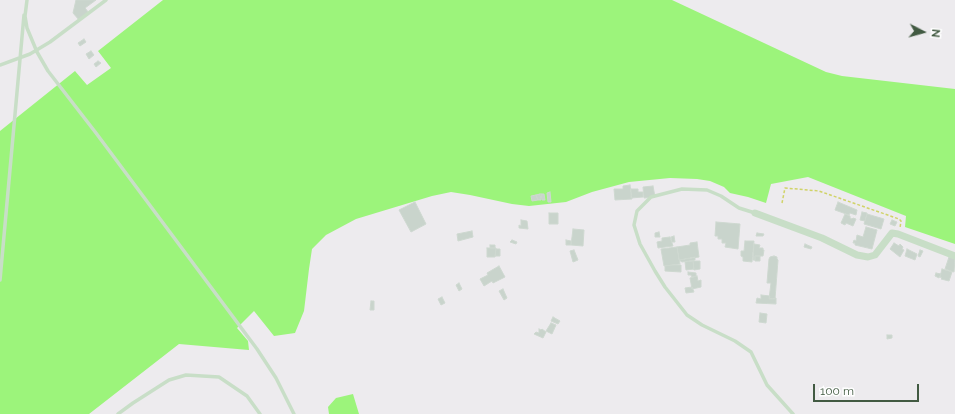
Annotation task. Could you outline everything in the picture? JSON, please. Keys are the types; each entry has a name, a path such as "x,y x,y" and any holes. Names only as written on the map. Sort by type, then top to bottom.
{"street":[{"path":"755,213 822,238 857,255 875,255 892,233 955,256"}],"lane":[{"path":"0,280 26,0"},
{"path":"26,0 27,28 37,52 48,71 96,132 257,350 276,378 294,414"},
{"path":"0,65 20,56 30,54 50,42 106,0"},
{"path":"755,213 739,208 721,196 707,190 682,189 651,197 637,212 634,225 640,244 655,271 665,287 687,315 751,352 767,385 793,414"},
{"path":"118,414 133,402 169,380 186,375 219,376 247,396 260,414"}],"path":[{"path":"782,203 785,188 819,191 899,219 901,221 898,234"}],"shaded area":[{"path":"163,0 672,0 826,72 842,76 955,89 955,244 905,227 906,216 808,177 771,184 766,203 730,193 724,187 710,181 670,178 629,182 592,192 566,202 529,206 451,192 432,196 356,219 326,235 312,249 304,311 295,333 274,336 254,311 237,328 248,341 249,350 179,344 89,414 0,414 0,131 75,71 87,85 111,68 98,51"},
{"path":"353,394 359,414 329,414 328,407 336,398"}],"building":[{"path":"76,0 96,0 85,8 89,13 79,20 73,13"},
{"path":"84,39 86,42 80,46 78,43"},
{"path":"91,51 94,55 89,59 86,54"},
{"path":"98,61 101,63 96,67 94,64"},
{"path":"630,185 632,199 615,200 614,189 623,189 623,186"},
{"path":"653,186 655,197 644,198 643,187"},
{"path":"631,189 638,189 638,192 643,192 643,197 631,198"},
{"path":"550,192 551,202 548,202 547,193"},
{"path":"540,194 541,200 538,200 536,195"},
{"path":"541,194 544,194 545,200 542,200"},
{"path":"536,195 538,200 532,201 531,196"},
{"path":"415,202 426,224 411,232 399,210"},
{"path":"838,202 857,210 856,215 850,213 849,215 835,210"},
{"path":"862,212 867,213 865,221 860,220"},
{"path":"549,213 558,213 558,224 549,224"},
{"path":"845,214 850,216 852,219 856,219 853,226 846,223 845,225 841,223"},
{"path":"867,214 884,219 881,229 864,224"},
{"path":"521,220 527,221 528,229 519,228 519,225 521,226"},
{"path":"892,220 897,222 895,226 890,224"},
{"path":"716,222 740,224 738,249 725,247 726,243 722,243 722,239 718,239 718,236 715,236"},
{"path":"866,227 877,230 872,249 855,245 855,243 853,243 854,240 856,241 857,235 863,237"},
{"path":"573,229 584,230 583,246 571,245"},
{"path":"472,231 473,237 458,241 457,234"},
{"path":"659,232 660,237 655,237 655,233"},
{"path":"757,233 764,234 763,236 756,236"},
{"path":"674,236 675,242 672,242 671,237"},
{"path":"670,237 673,246 658,248 657,242 662,241 662,238"},
{"path":"512,240 517,242 516,244 510,242"},
{"path":"566,240 571,241 571,245 566,245"},
{"path":"745,241 754,241 752,262 743,261 743,257 741,256 741,251 744,251"},
{"path":"697,242 699,257 679,260 677,247 690,245 690,243"},
{"path":"894,243 899,246 900,244 903,247 902,249 904,250 900,257 890,249"},
{"path":"754,244 760,245 759,248 763,248 764,250 763,256 755,256 755,260 753,260"},
{"path":"805,244 812,247 811,249 804,247"},
{"path":"490,245 495,245 495,248 490,248"},
{"path":"677,247 680,264 664,266 661,249"},
{"path":"487,248 496,248 495,257 487,257"},
{"path":"496,249 500,249 500,256 495,256"},
{"path":"907,249 917,254 915,260 905,256"},
{"path":"574,250 578,260 573,262 570,251"},
{"path":"920,250 923,251 920,257 918,256"},
{"path":"755,256 760,256 760,261 755,261"},
{"path":"695,257 695,260 682,262 679,260"},
{"path":"770,257 777,257 778,260 775,299 769,299 771,283 767,283 769,259"},
{"path":"949,257 955,259 954,272 945,269"},
{"path":"693,261 700,261 700,269 694,270"},
{"path":"693,261 694,269 686,270 685,262"},
{"path":"681,265 681,272 665,271 665,266"},
{"path":"499,266 505,277 493,283 492,281 484,286 480,279 488,275 487,273"},
{"path":"942,269 952,272 949,281 941,279"},
{"path":"688,272 696,273 696,276 692,277 691,275 688,275"},
{"path":"936,273 941,274 939,278 935,276"},
{"path":"697,276 698,281 701,280 701,287 692,289 690,278"},
{"path":"459,283 462,289 459,291 456,285"},
{"path":"692,287 694,292 686,293 685,288"},
{"path":"503,289 507,298 504,300 499,291"},
{"path":"761,295 770,296 769,299 776,298 776,304 756,303 757,298 761,299"},
{"path":"442,297 445,303 441,305 438,299"},
{"path":"371,301 374,301 374,310 370,310"},
{"path":"760,313 767,314 766,323 759,322"},
{"path":"553,317 560,321 558,324 551,321"},
{"path":"551,323 556,325 552,334 546,331"},
{"path":"539,329 546,332 543,338 534,334 536,332 539,333"},
{"path":"887,335 892,335 892,338 887,339"}]}
